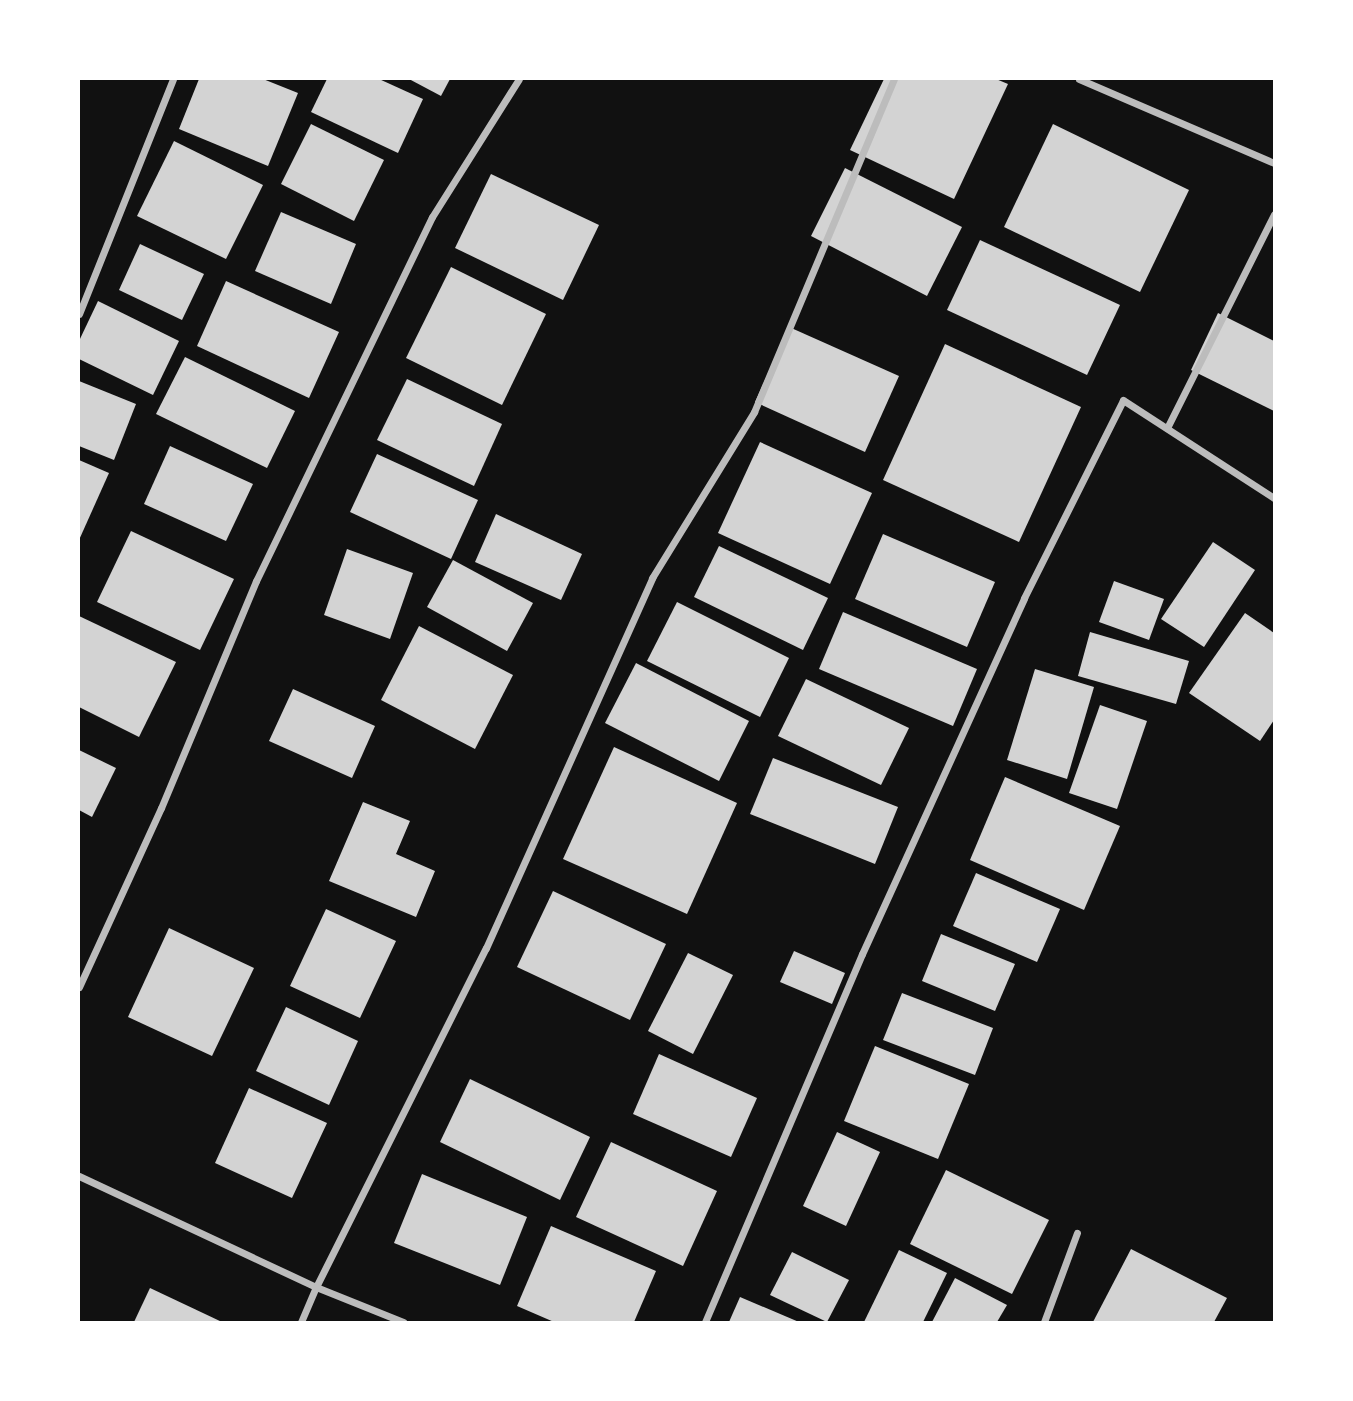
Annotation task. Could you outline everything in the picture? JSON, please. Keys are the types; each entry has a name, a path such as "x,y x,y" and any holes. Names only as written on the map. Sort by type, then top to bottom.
{"street":[{"path":"79,314 173,79"},
{"path":"79,987 161,808 256,581 432,217 519,79"},
{"path":"301,1322 486,948 652,578 754,412 894,79"},
{"path":"1079,79 1274,163"},
{"path":"1167,428 1274,214"},
{"path":"705,1322 862,954 1024,598 1123,400 1274,498"},
{"path":"79,1177 316,1287 403,1322"},
{"path":"1044,1322 1077,1234"}],"building":[{"path":"199,79 263,79 298,93 268,166 179,129"},
{"path":"327,79 379,79 423,99 398,153 311,112"},
{"path":"409,79 450,79 441,96"},
{"path":"884,79 996,79 1008,84 954,199 850,150"},
{"path":"311,124 384,160 354,221 281,184"},
{"path":"1053,124 1189,190 1140,292 1004,227"},
{"path":"174,141 263,185 226,259 137,216"},
{"path":"845,168 962,227 927,296 811,236"},
{"path":"491,174 599,225 563,300 455,248"},
{"path":"281,212 356,244 331,304 255,271"},
{"path":"980,240 1120,305 1087,375 947,310"},
{"path":"140,244 204,274 182,320 119,290"},
{"path":"451,267 546,314 502,405 406,358"},
{"path":"226,281 339,332 309,398 197,346"},
{"path":"98,301 179,341 153,395 79,359 79,341"},
{"path":"1218,313 1274,341 1274,411 1191,370"},
{"path":"789,327 899,376 865,452 755,402"},
{"path":"945,344 1081,407 1019,542 883,480"},
{"path":"185,357 295,411 267,468 156,414"},
{"path":"407,379 502,424 474,486 377,440"},
{"path":"79,381 136,404 114,460 79,446"},
{"path":"760,442 872,493 830,584 718,533"},
{"path":"170,446 253,484 226,541 144,504"},
{"path":"377,454 478,500 451,559 350,512"},
{"path":"79,460 109,473 79,540"},
{"path":"496,514 582,554 561,600 475,562"},
{"path":"131,531 234,579 200,650 97,602"},
{"path":"883,534 995,582 967,647 855,599"},
{"path":"1213,542 1255,570 1204,647 1161,619"},
{"path":"719,546 828,598 803,650 694,597"},
{"path":"347,549 413,573 390,639 324,615"},
{"path":"453,560 533,603 507,651 427,607"},
{"path":"1114,581 1164,599 1149,640 1099,622"},
{"path":"677,602 789,658 760,717 647,661"},
{"path":"843,612 977,669 953,726 819,669"},
{"path":"1245,613 1274,633 1274,720 1260,741 1189,693"},
{"path":"79,616 176,662 139,737 79,707"},
{"path":"419,626 513,675 475,749 381,700"},
{"path":"1090,632 1189,661 1176,704 1078,676"},
{"path":"636,663 749,721 719,781 605,723"},
{"path":"1035,669 1094,687 1067,779 1007,760"},
{"path":"806,679 909,728 881,785 778,736"},
{"path":"293,689 375,726 352,778 269,741"},
{"path":"1100,705 1147,721 1117,809 1069,793"},
{"path":"614,747 737,803 687,914 563,859"},
{"path":"79,750 116,768 92,817 79,810"},
{"path":"773,758 898,807 875,864 750,814"},
{"path":"1005,777 1120,826 1084,910 970,860"},
{"path":"363,802 410,821 396,854 435,871 416,917 329,881"},
{"path":"976,873 1060,909 1037,962 953,926"},
{"path":"553,891 666,944 630,1020 517,967"},
{"path":"326,909 396,941 360,1018 290,986"},
{"path":"169,928 254,968 212,1056 128,1017"},
{"path":"941,934 1015,964 995,1011 922,981"},
{"path":"794,951 845,973 832,1004 780,982"},
{"path":"688,953 733,975 693,1054 648,1031"},
{"path":"902,993 993,1028 975,1075 883,1040"},
{"path":"286,1007 358,1041 329,1105 256,1071"},
{"path":"875,1046 969,1084 938,1159 844,1121"},
{"path":"659,1054 757,1098 731,1157 633,1114"},
{"path":"470,1079 590,1137 560,1200 440,1142"},
{"path":"249,1088 327,1123 292,1198 215,1163"},
{"path":"837,1132 880,1152 846,1226 803,1206"},
{"path":"611,1142 717,1191 683,1266 576,1217"},
{"path":"946,1170 1049,1220 1012,1294 910,1244"},
{"path":"422,1174 527,1217 500,1285 394,1243"},
{"path":"551,1226 656,1271 634,1322 554,1322 517,1306"},
{"path":"1131,1249 1227,1298 1214,1322 1093,1322"},
{"path":"899,1250 947,1273 923,1322 864,1322"},
{"path":"792,1252 849,1280 827,1322 770,1295"},
{"path":"955,1278 1007,1305 997,1322 932,1322"},
{"path":"150,1288 222,1322 134,1322"},
{"path":"740,1297 799,1322 729,1322"}]}
